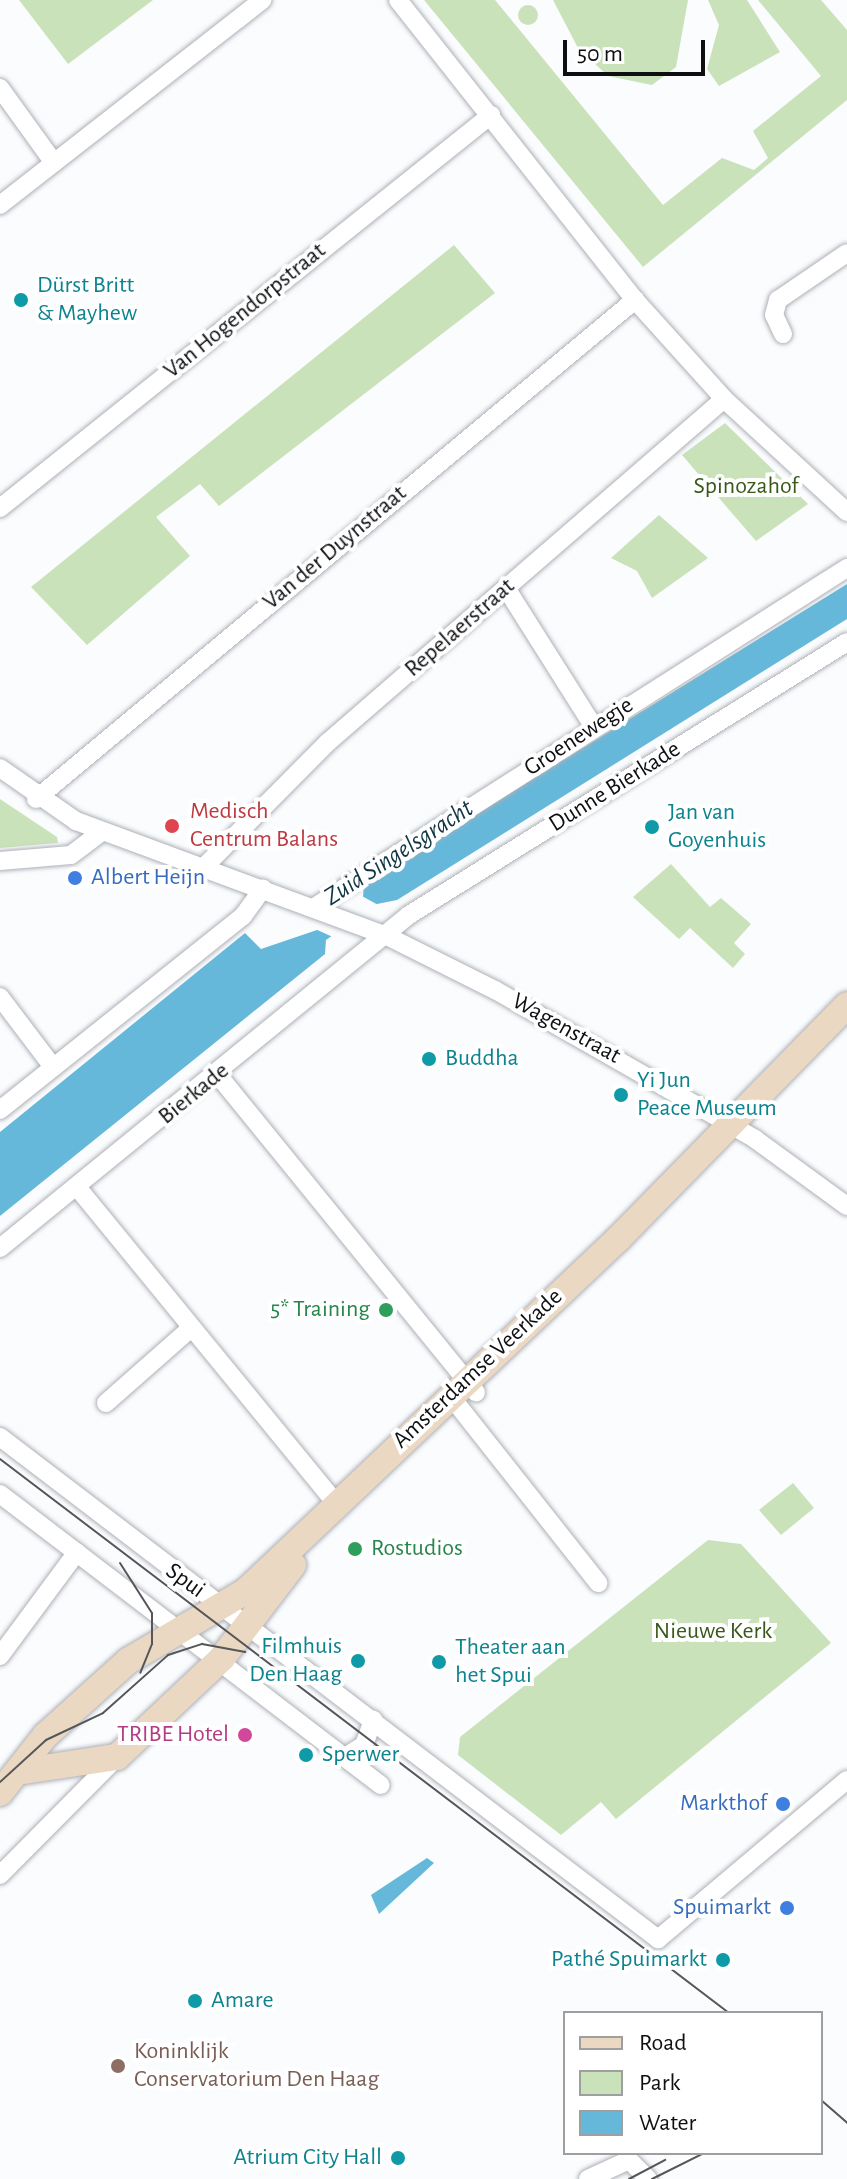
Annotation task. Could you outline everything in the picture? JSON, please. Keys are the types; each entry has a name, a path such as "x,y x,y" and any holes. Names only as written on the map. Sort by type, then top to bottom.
{"street":[{"path":"0,205 262,0"},
{"path":"398,0 635,300 724,399 847,512"},
{"path":"0,88 54,163"},
{"name":"Van Hogendorpstraat","path":"0,508 491,115"},
{"path":"783,334 774,315 778,300 847,253"},
{"name":"Van der Duynstraat","path":"36,799 635,300"},
{"name":"Repelaerstraat","path":"204,867 327,743 724,399"},
{"name":"Groenewegje","path":"313,908 847,568"},
{"path":"506,588 594,727"},
{"name":"Dunne Bierkade","path":"385,935 847,642"},
{"name":"Wagenstraat","path":"0,768 36,799 102,832 263,888 385,935 737,1129 847,1206"},
{"path":"0,861 71,855 102,832"},
{"path":"0,1110 243,916 263,888"},
{"name":"Bierkade","path":"0,1248 218,1075 385,935"},
{"path":"0,997 53,1067"},
{"name":"Amsterdamse Veerkade","path":"117,1757 216,1665 285,1573 462,1393 737,1129 785,1071 847,1005"},
{"path":"218,1075 462,1393 598,1583"},
{"path":"77,1187 336,1504"},
{"path":"106,1403 191,1328"},
{"name":"Amsterdamse Veerkade","path":"0,1793 24,1771 37,1746 75,1707 173,1631 246,1591 336,1504 462,1393"},
{"name":"Spui","path":"0,1437 658,1939 847,1780"},
{"name":"Spui","path":"0,1494 216,1665 380,1785"},
{"path":"0,1656 77,1552"},
{"path":"345,1757 364,1745 373,1720"},
{"path":"24,1771 117,1757"},
{"path":"0,1875 117,1757"},
{"path":"588,2179 616,2162 638,2164 648,2179"}],"green space":[{"path":"19,0 153,0 68,64"},
{"path":"424,0 495,0 663,205 722,158 754,170 768,158 753,131 821,76 758,0 821,0 847,30 847,100 643,267"},
{"path":"553,0 688,0 676,67 652,85 608,76 578,48"},
{"path":"708,0 747,0 780,52 719,86 707,69 719,25"},
{"path":"528,5 535,8 538,15 535,22 528,25 521,22 518,15 521,8"},
{"path":"454,245 495,293 219,506 200,484 156,517 190,556 87,645 31,587"},
{"name":"Spinozahof","path":"725,423 808,504 756,541 682,455"},
{"path":"659,515 708,558 652,598 637,571 611,558"},
{"path":"0,799 57,837 58,843 0,848"},
{"path":"671,864 710,907 721,898 751,924 734,943 745,954 733,968 690,928 679,939 633,897"},
{"path":"793,1483 814,1508 781,1535 759,1510"},
{"name":"Nieuwe Kerk","path":"708,1540 741,1544 831,1643 616,1819 601,1802 561,1835 458,1755 460,1737"}],"water":[{"path":"847,584 847,619 397,900 377,904 326,940 325,954 0,1216 0,1132 245,933 261,949 317,930 363,897 364,884"},
{"path":"427,1858 434,1863 379,1914 371,1895"}],"pier":[{"path":"360,895 380,906 335,938 313,928"}],"tram line":[{"path":"0,1459 726,2011"},
{"path":"120,1563 152,1613 152,1644 140,1673"},
{"path":"0,1782 46,1740 103,1713 168,1655 202,1644 245,1652"},
{"path":"823,2102 847,2123"},
{"path":"652,2179 700,2155"},
{"path":"629,2179 665,2160"}],"place":[{"name":"Dürst Britt & Mayhew","path":"21,300"},
{"name":"Medisch Centrum Balans","path":"172,826"},
{"name":"Jan van Goyenhuis","path":"652,827"},
{"name":"Albert Heijn","path":"75,878"},
{"name":"Buddha","path":"429,1059"},
{"name":"Yi Jun Peace Museum","path":"621,1095"},
{"name":"5* Training","path":"386,1310"},
{"name":"Rostudios","path":"355,1549"},
{"name":"Filmhuis Den Haag","path":"358,1661"},
{"name":"Theater aan het Spui","path":"439,1662"},
{"name":"TRIBE Hotel","path":"245,1735"},
{"name":"Sperwer","path":"306,1755"},
{"name":"Markthof","path":"783,1804"},
{"name":"Spuimarkt","path":"787,1908"},
{"name":"Pathé Spuimarkt","path":"723,1960"},
{"name":"Amare","path":"195,2001"},
{"name":"Koninklijk Conservatorium Den Haag","path":"118,2066"},
{"name":"Atrium City Hall","path":"398,2158"}],"water label":[{"name":"Zuid Singelsgracht","path":"399,853"}]}
